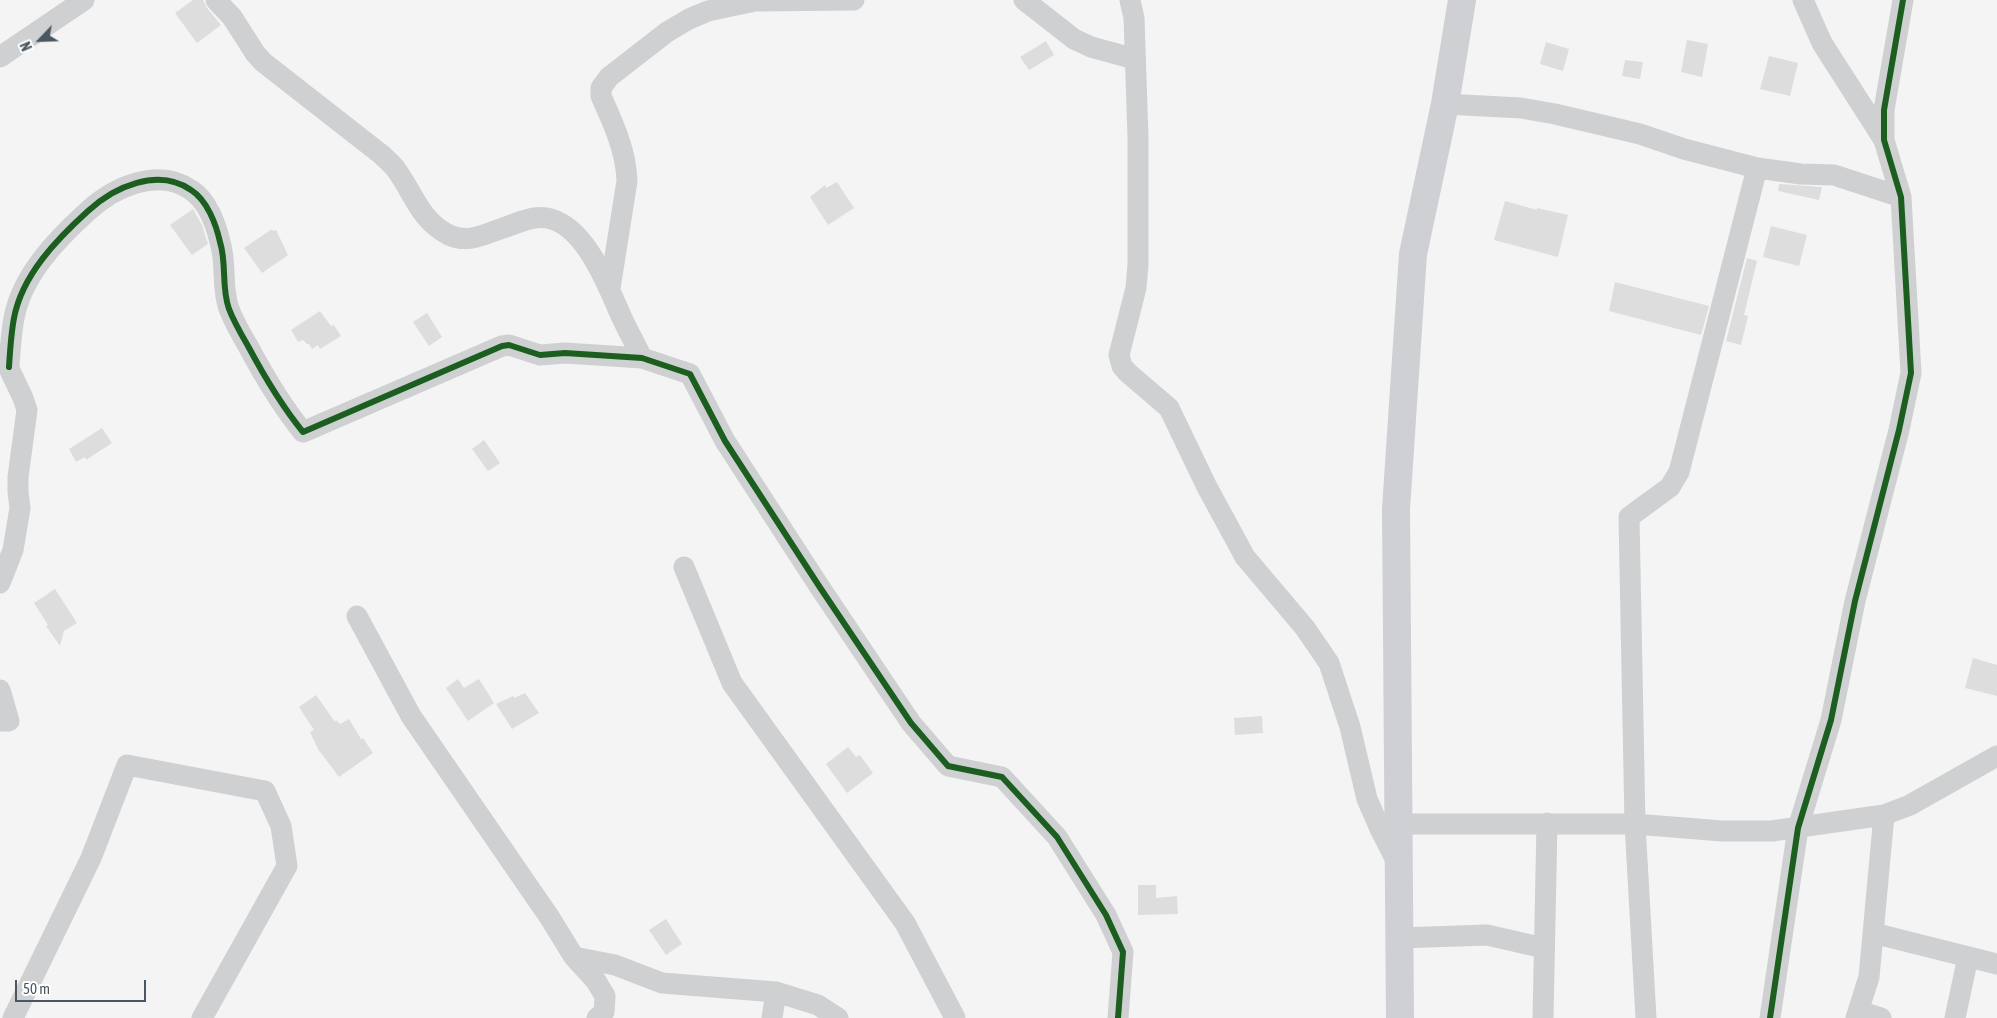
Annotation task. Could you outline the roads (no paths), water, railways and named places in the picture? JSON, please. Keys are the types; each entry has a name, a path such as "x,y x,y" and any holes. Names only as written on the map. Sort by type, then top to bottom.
{"street":[{"path":"0,57 84,0"},
{"path":"216,0 232,17 263,62 382,155 395,168 427,220 435,227 449,235 466,240 541,217 552,219 567,228 581,241 596,263 610,288 621,317 642,358"},
{"path":"610,288 628,180 623,149 600,96 601,88 609,77 667,32 689,19 708,11 755,1 854,0"},
{"path":"1024,0 1074,39 1091,47 1135,59"},
{"path":"1130,0 1134,18 1138,137 1138,264 1136,288 1119,355 1120,361 1127,372 1169,408 1207,487 1245,557 1305,628 1329,663 1350,727 1367,799 1398,865"},
{"path":"1400,1018 1396,509 1413,254 1445,104 1462,0"},
{"path":"1770,1018 1798,828 1834,711 1855,601 1899,430 1911,373 1901,198 1884,140 1822,43 1803,0"},
{"path":"1884,140 1884,110 1888,80 1903,0"},
{"path":"1445,104 1521,108 1555,114 1640,134 1684,149 1758,168 1834,176 1901,198"},
{"path":"1646,1018 1635,824 1630,517 1670,487 1679,472 1758,168"},
{"path":"0,583 13,550 20,508 18,477 27,421 27,410 23,398 4,359 7,324 28,280 58,240 105,197 132,183 158,180 179,184 192,190 203,202 220,242 223,255 224,287 229,310 265,378 287,412 303,432 502,346 509,345 540,355 565,353 642,358 690,374 725,441 911,723 948,766 1002,777 1057,837 1106,915 1123,952 1118,1018"},
{"path":"684,567 732,683 905,923 955,1018"},
{"path":"357,616 411,716 545,910 574,957 596,981 605,996 604,1012 597,1018"},
{"path":"0,690 9,721 0,721"},
{"path":"1398,824 1635,824 1722,831 1772,831 1884,815 1910,805 1997,756"},
{"path":"13,1018 91,858 127,765 265,791 281,826 286,866 202,1018"},
{"path":"1881,1018 1858,1015 1868,977 1884,815"},
{"path":"1543,1018 1547,823"},
{"path":"1873,933 1997,964"},
{"path":"1399,938 1487,935 1544,948"},
{"path":"574,957 615,965 662,983 776,992 818,1005 838,1018"},
{"path":"1955,1018 1968,957"},
{"path":"772,1018 776,992"}]}
